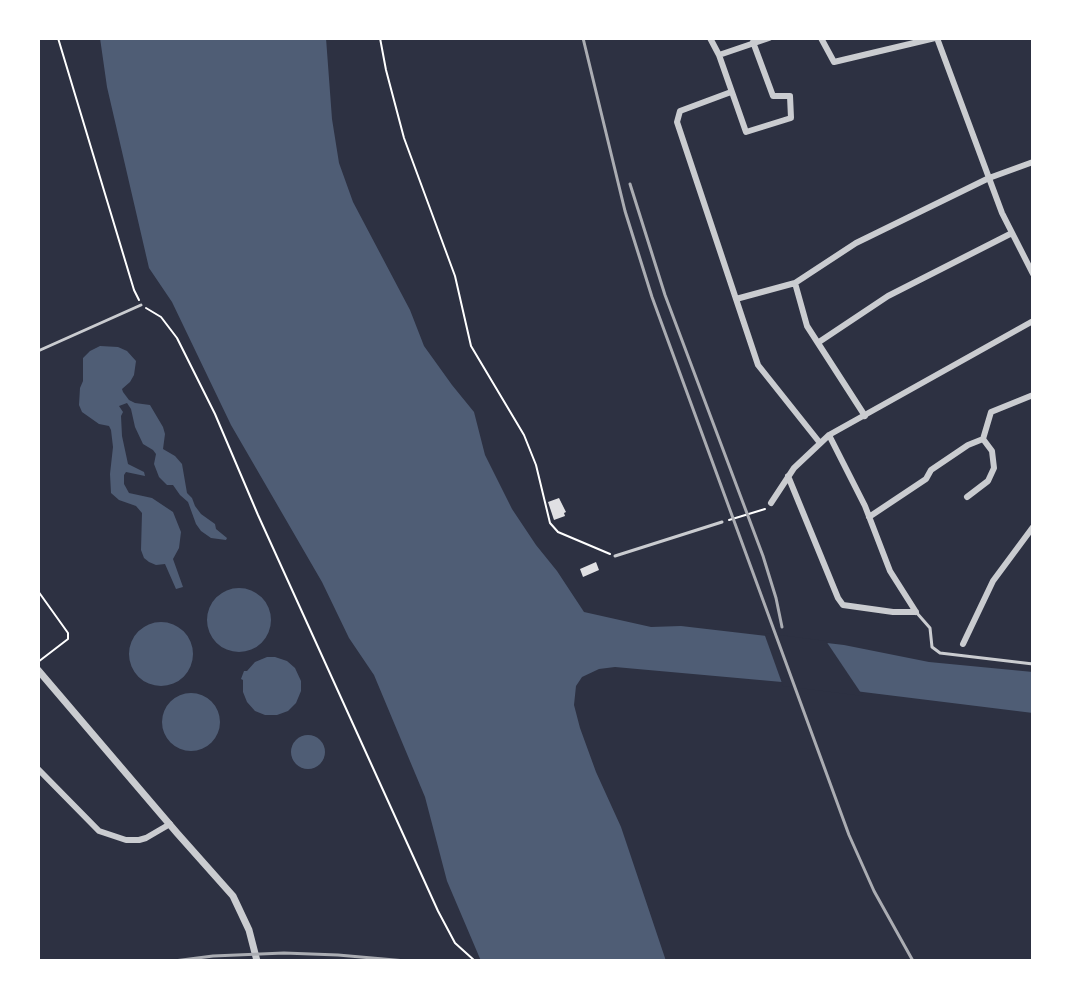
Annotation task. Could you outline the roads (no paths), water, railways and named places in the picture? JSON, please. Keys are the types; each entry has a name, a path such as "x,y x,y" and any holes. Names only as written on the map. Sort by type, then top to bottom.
{"street":[{"path":"710,38 746,132 791,118 790,96 773,96 753,42"},
{"path":"719,55 769,38"},
{"path":"821,38 834,62 936,38 1002,213 1033,274"},
{"path":"731,92 680,111 677,122 758,365 820,443"},
{"path":"736,299 795,283 856,243 989,178 1033,162"},
{"path":"819,342 888,296 1012,233"},
{"path":"795,283 807,326 865,416"},
{"path":"771,503 788,476 829,435 1033,321"},
{"path":"983,439 991,412 1033,395"},
{"path":"829,435 869,517 890,571 916,612"},
{"path":"967,497 988,481 994,468 992,451 983,439"},
{"path":"869,517 926,479 931,470 968,445 983,439"},
{"path":"788,476 843,605 879,611 916,612"},
{"path":"963,644 993,581 1033,527"},
{"path":"38,670 233,896 245,918 257,961"},
{"path":"38,769 99,831 126,840 139,840 170,824"}],"lane":[{"path":"38,351 141,305"},
{"path":"615,556 722,522"},
{"path":"916,612 930,628 932,647 940,653 1033,664"}],"water":[{"path":"100,38 326,38 332,119 339,163 353,202 410,310 424,346 474,412 485,455 512,509 584,612 651,627 681,626 844,645 929,662 1033,672 1033,713 782,682 615,667 599,669 582,677 576,686 574,705 596,772 621,827 666,961 481,961 447,881 425,797 374,675 349,638 322,582 231,425 172,302 149,268 107,87"},
{"path":"100,346 118,347 136,361 134,375 122,389 123,392 135,403 150,405 163,427 163,449 182,464 187,493 201,514 227,538 211,538 201,531 188,502 173,485 167,485 159,477 154,464 156,454 143,444 131,409 127,403 119,406 123,412 122,436 128,464 144,472 145,476 126,472 124,484 129,493 152,498 173,512 181,532 179,548 173,559 183,587 176,589 165,564 156,565 144,558 141,550 142,513 136,506 119,500 111,493 111,430 82,412 79,405 83,358"},
{"path":"239,588 251,590 262,597 269,608 269,632 262,643 251,650 239,652 227,650 216,643 209,632 207,620 209,608 216,597 227,590"},
{"path":"161,622 173,624 184,631 191,642 191,666 184,677 173,684 161,686 149,684 138,677 131,666 129,654 131,642 138,631 149,624"},
{"path":"267,657 287,661 295,668 301,681 296,703 288,711 277,715 255,711 243,692 241,679 244,671"},
{"path":"191,693 212,701 220,722 212,743 191,751 170,743 162,722 170,701"},
{"path":"308,735 320,740 325,752 320,764 308,769 296,764 291,752 296,740"}],"railway":[{"path":"583,38 625,211 652,297 849,835 874,891 913,961"},
{"path":"630,184 665,295 763,556 782,627"},
{"path":"174,961 284,953 406,961"}]}
